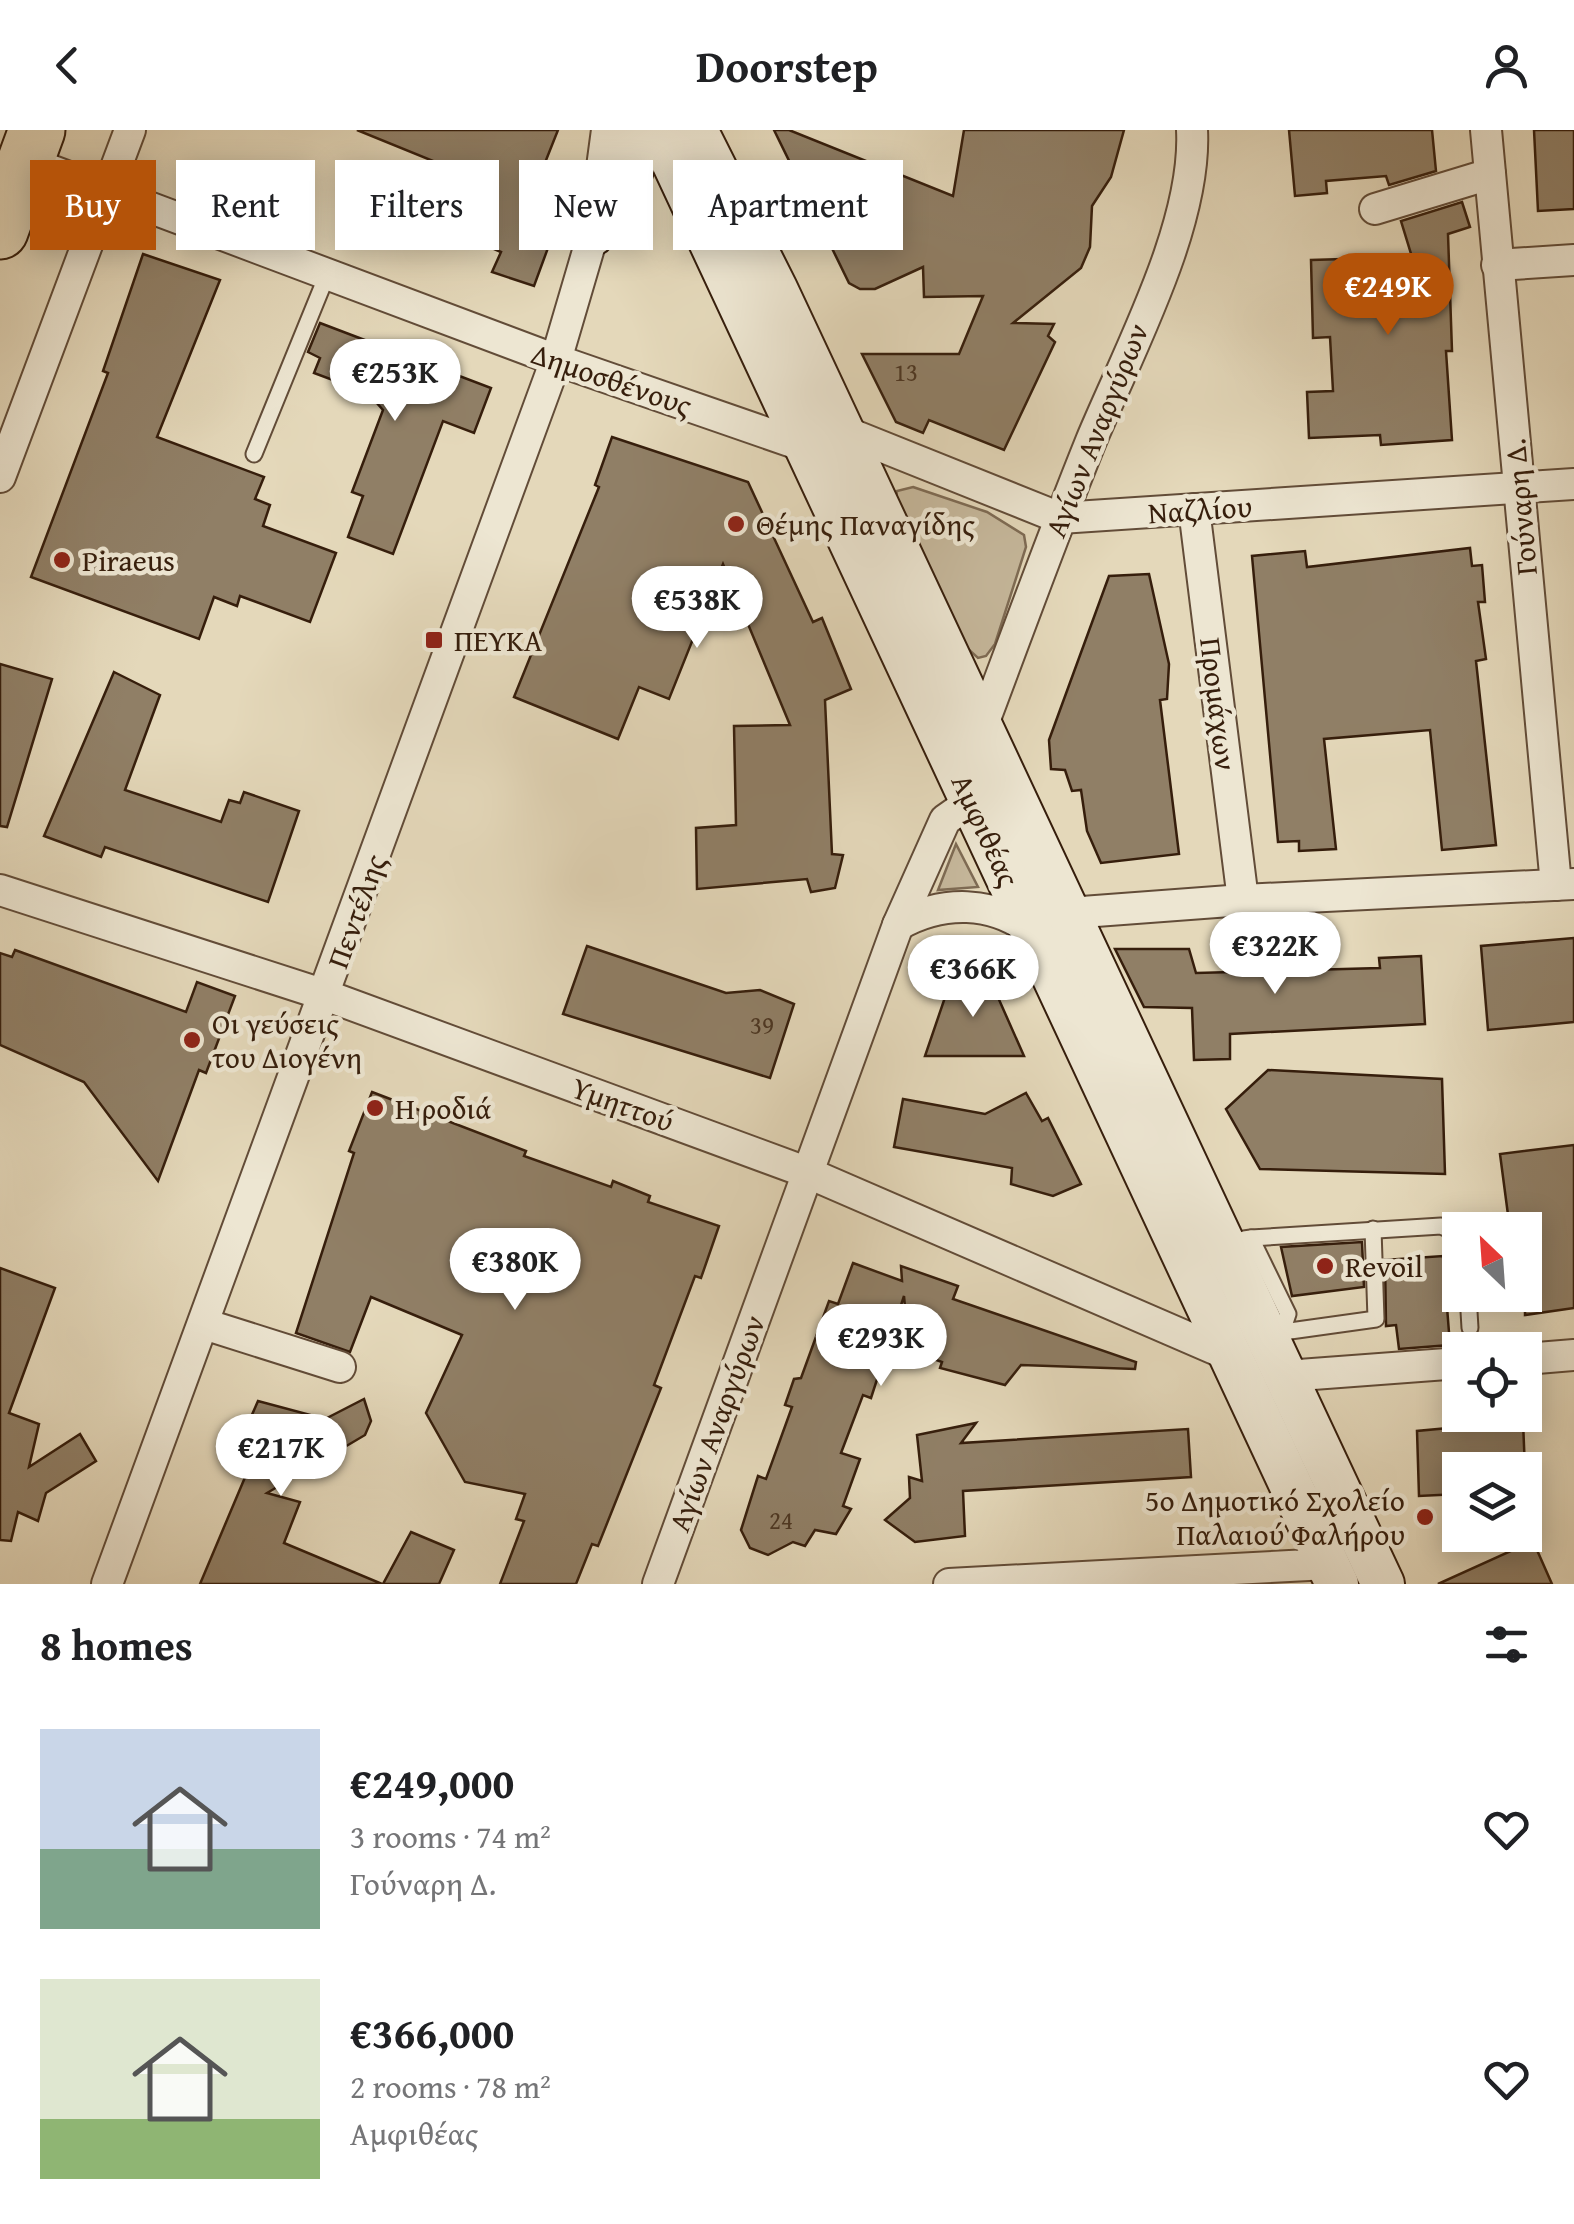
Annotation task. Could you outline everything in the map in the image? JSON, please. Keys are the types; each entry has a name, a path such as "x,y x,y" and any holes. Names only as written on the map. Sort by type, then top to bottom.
{"highway":[{"path":"0,231 31,146"}],"main road":[{"path":"635,160 638,130"},
{"name":"Αμφιθέας","path":"658,130 982,727 1051,922 1231,1356 1333,1574"},
{"name":"Αμφιθέας","path":"696,130 776,289"},
{"name":"Αμφιθέας","path":"726,130 756,202 776,289 825,439 972,801 1051,922 1237,1240 1281,1353 1383,1584"}],"street":[{"path":"119,160 130,130"},
{"path":"603,160 607,130"},
{"name":"Αγίων Αναργύρων","path":"982,727 1060,518 1176,235 1194,162 1192,130"},
{"name":"Γούναρη Δ.","path":"1486,130 1518,488 1565,884"},
{"name":"Δημοσθένους","path":"31,146 54,160"},
{"path":"1376,209 1490,174"},
{"name":"Δημοσθένους","path":"156,210 556,360 825,439"},
{"path":"0,477 86,250"},
{"name":"Πεντέλης","path":"107,1584 556,360 588,250"},
{"path":"1497,265 1574,260"},
{"name":"Ναζλίου","path":"825,439 1060,518 1574,484"},
{"name":"Προμάχων","path":"1194,509 1244,900"},
{"name":"Αγίων Αναργύρων","path":"658,1584 898,925 945,820 972,801"},
{"path":"898,925 929,911 972,906 1051,922 1244,900 1565,884"},
{"name":"Υμηττού","path":"0,890 325,995 806,1172 1231,1356"},
{"path":"204,1324 340,1367"},
{"path":"1281,1353 1442,1362"},
{"path":"1542,1357 1574,1355"},
{"path":"949,1584 1333,1574"}],"lane":[{"path":"254,454 327,274"},
{"path":"1237,1240 1442,1227"},
{"path":"1281,1353 1376,1319 1373,1230"},
{"path":"1469,1312 1470,1328"}],"shaded area":[{"path":"913,487 987,512 1024,535 1026,547 995,644 986,656 978,658 967,648 896,499 897,491"},
{"path":"956,844 978,887 938,890"}],"building":[{"path":"357,130 558,130 546,160 519,160 519,250 547,250 534,286 492,272 501,252 496,250 499,160 431,160"},
{"path":"774,130 789,130 864,160 789,160"},
{"path":"964,130 1124,130 1111,177 1092,206 1090,247 1081,268 1013,323 1054,324 1048,336 1055,342 1004,450 929,420 923,433 896,422 862,354 959,354 983,296 924,297 923,267 875,289 860,289 849,283 833,250 903,250 903,176 953,196"},
{"path":"1289,130 1432,130 1436,171 1389,185 1386,176 1326,181 1327,193 1295,196"},
{"path":"1534,130 1574,130 1574,209 1538,211"},
{"path":"1462,202 1470,227 1448,234 1452,351 1446,351 1452,440 1381,445 1380,435 1309,438 1307,392 1333,391 1330,337 1313,338 1311,260 1412,257 1401,221"},
{"path":"143,254 220,280 157,437 264,477 255,499 270,505 263,526 336,553 310,622 240,596 237,606 214,597 199,639 31,577 108,373 103,371"},
{"path":"320,323 491,388 474,433 443,421 393,554 348,537 363,496 352,492 383,410 368,393 314,373 320,358 308,352"},
{"path":"612,437 748,482 813,622 822,618 851,689 825,700 832,854 843,855 835,888 811,892 807,879 697,889 696,828 736,825 734,726 790,725 723,564 669,699 639,687 618,739 514,697 599,487 595,485"},
{"path":"1470,548 1472,566 1482,565 1485,602 1478,602 1486,659 1476,661 1496,845 1442,850 1430,730 1324,739 1336,849 1299,851 1299,841 1278,842 1252,556 1305,551 1307,567"},
{"path":"1149,574 1169,664 1167,699 1160,700 1179,854 1101,863 1087,831 1081,790 1072,791 1065,770 1051,769 1049,740 1109,576"},
{"path":"0,664 52,679 7,827 0,826"},
{"path":"114,672 160,695 125,790 221,822 229,800 240,803 244,792 299,811 268,902 105,847 101,857 44,836"},
{"path":"1574,938 1574,1022 1488,1030 1481,946"},
{"path":"587,946 726,993 760,990 794,1004 770,1078 563,1014"},
{"path":"1115,949 1189,949 1196,973 1380,968 1379,958 1421,956 1425,1024 1230,1034 1230,1059 1194,1060 1192,1008 1144,1007"},
{"path":"15,950 186,1012 197,982 235,996 206,1073 199,1070 158,1181 84,1082 0,1045 0,953 12,957"},
{"path":"985,968 1024,1056 925,1056 954,971"},
{"path":"1268,1070 1442,1079 1445,1174 1260,1169 1226,1109"},
{"path":"372,1092 526,1151 524,1156 611,1187 613,1181 650,1196 648,1202 719,1226 701,1278 695,1276 654,1385 661,1388 598,1546 592,1544 576,1584 500,1584 524,1521 516,1519 525,1494 465,1482 426,1413 462,1335 371,1297 350,1352 296,1333 354,1153 349,1151"},
{"path":"1026,1093 1042,1121 1048,1118 1081,1184 1053,1196 1011,1184 1012,1168 894,1147 903,1099 985,1114"},
{"path":"1574,1145 1574,1308 1525,1315 1542,1312 1542,1212 1508,1212 1500,1154"},
{"name":"Revoil","path":"1362,1242 1364,1287 1292,1296 1281,1247"},
{"path":"1442,1256 1442,1312 1447,1312 1449,1332 1442,1332 1442,1346 1399,1349 1396,1325 1386,1326 1385,1260"},
{"path":"853,1263 902,1281 901,1266 958,1286 953,1299 1136,1362 1135,1369 1021,1365 1005,1385 940,1368 942,1362 909,1350 904,1296 871,1398 863,1395 841,1453 860,1459 843,1506 851,1509 836,1534 815,1530 805,1546 793,1542 768,1555 750,1548 741,1530 758,1476 766,1479 792,1407 785,1405 794,1379 801,1378 829,1301 838,1304"},
{"path":"0,1268 55,1288 9,1413 39,1424 29,1467 80,1434 96,1461 46,1493 38,1521 18,1512 11,1541 0,1540"},
{"path":"364,1399 371,1421 365,1435 267,1493 300,1502 284,1543 382,1584 200,1584 254,1456 236,1451 258,1401 325,1419"},
{"path":"976,1423 961,1443 1188,1429 1191,1477 963,1491 965,1536 915,1542 885,1520 910,1498 909,1477 922,1481 917,1435"},
{"path":"1417,1431 1523,1432 1524,1452 1442,1452 1442,1495 1419,1496"},
{"path":"411,1532 454,1550 439,1584 383,1584"},
{"path":"1509,1552 1538,1552 1552,1584 1438,1584"}],"place":[{"name":"Θέμης Παναγίδης","path":"736,524"},
{"name":"Piraeus","path":"62,560"},
{"name":"ΠΕΥΚΑ","path":"434,640"},
{"name":"Οι γεύσεις του Διογένη","path":"192,1040"},
{"name":"Η ροδιά","path":"375,1108"},
{"name":"Revoil","path":"1325,1266"},
{"name":"5ο Δημοτικό Σχολείο Παλαιού Φαλήρου","path":"1425,1517"}]}
